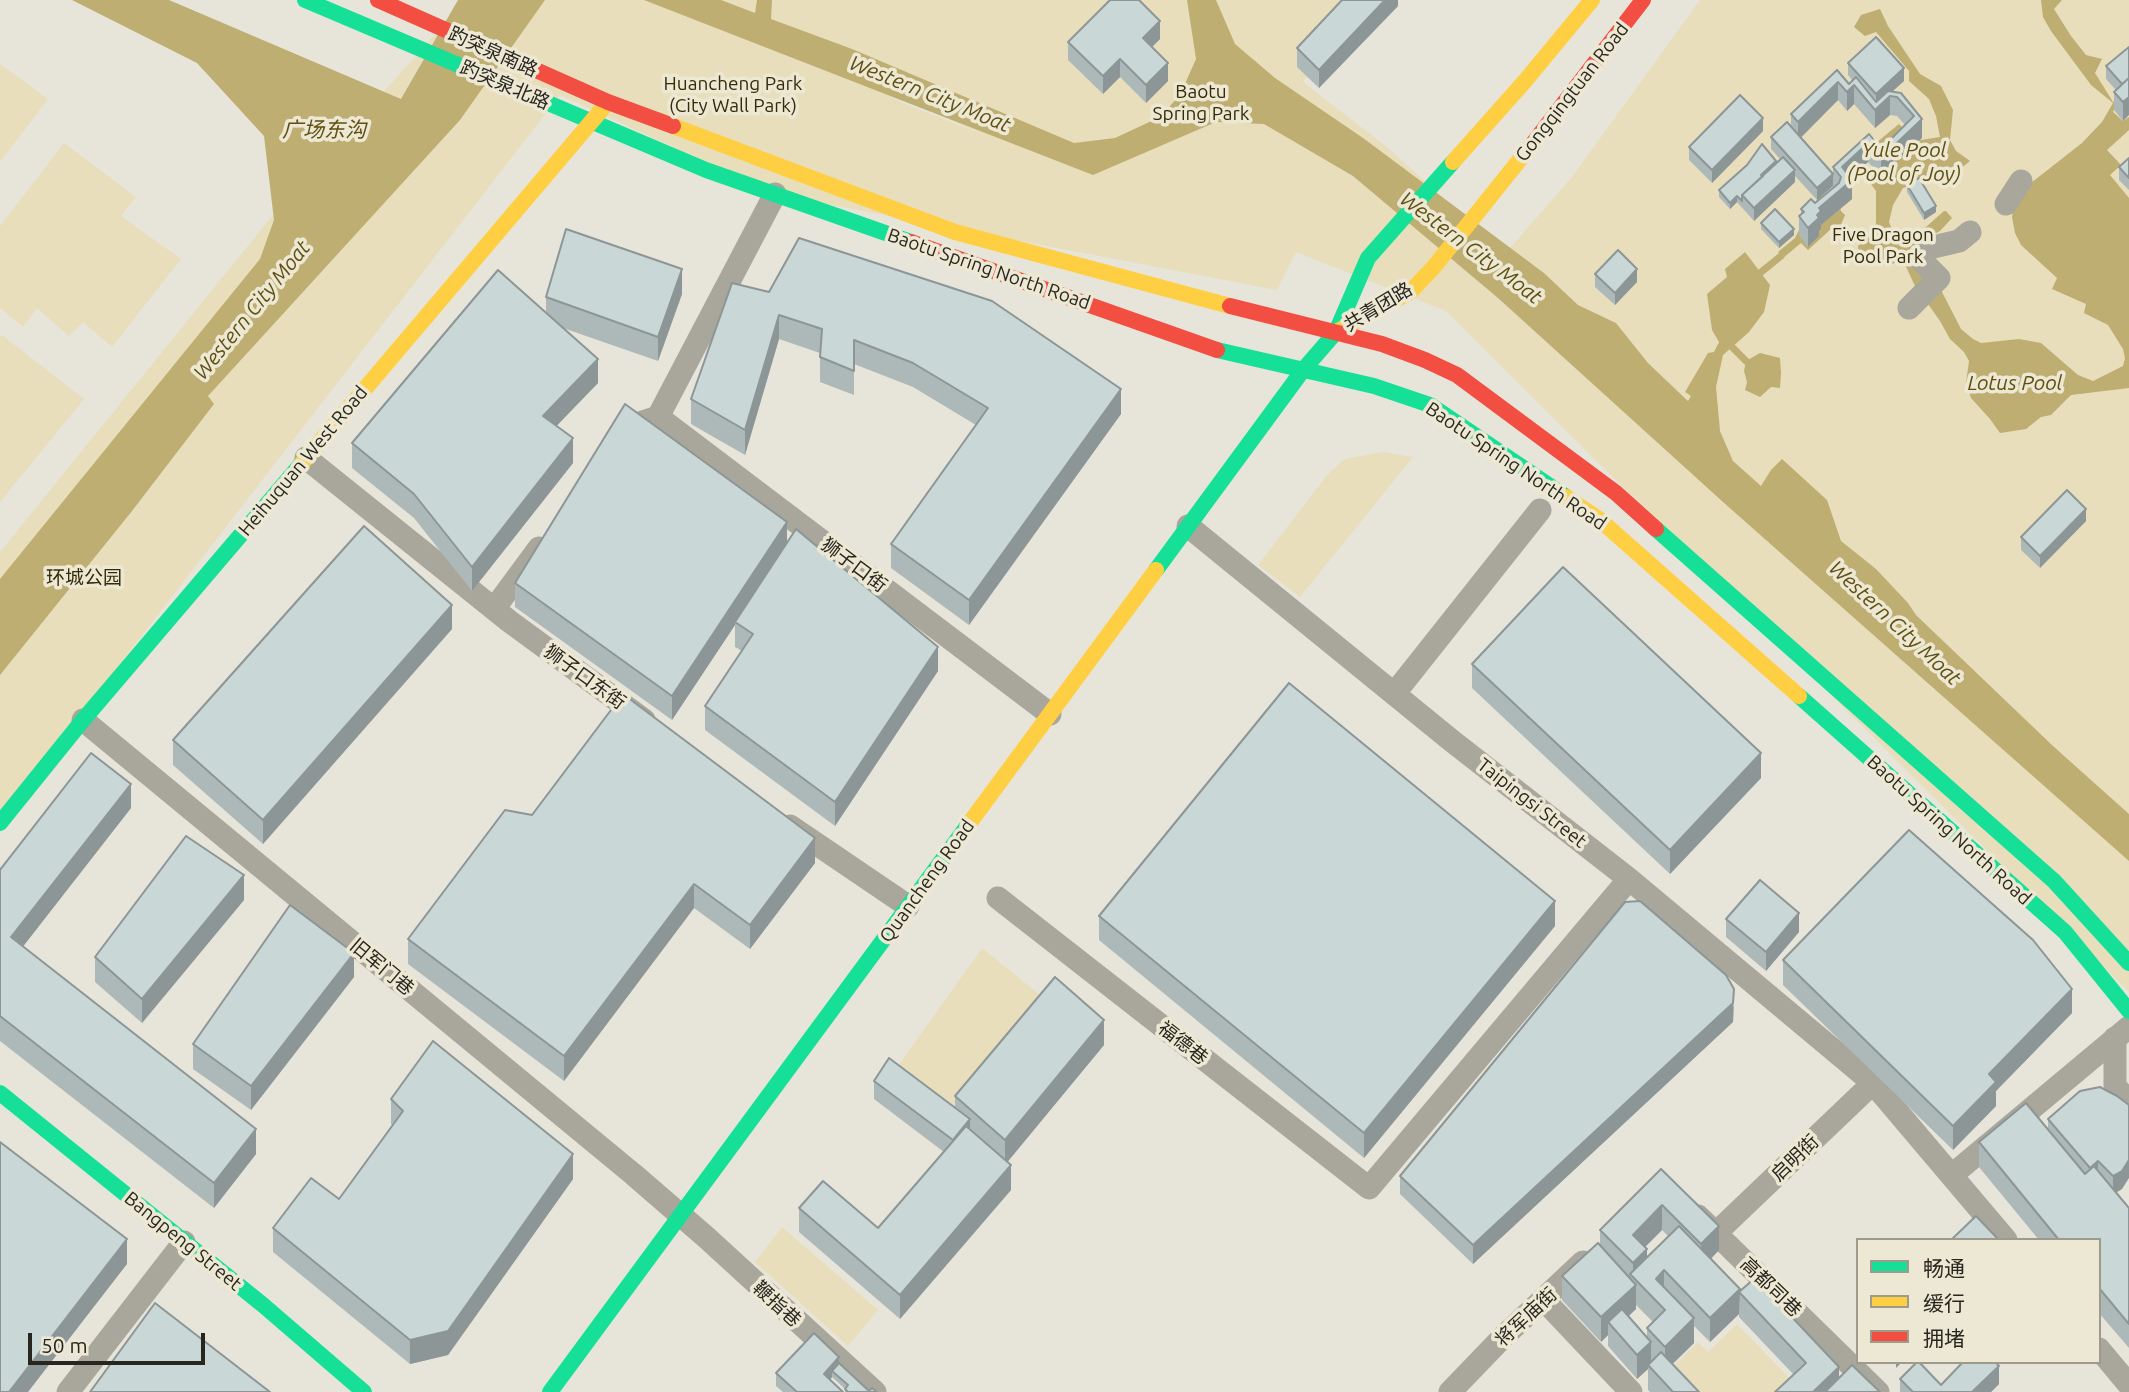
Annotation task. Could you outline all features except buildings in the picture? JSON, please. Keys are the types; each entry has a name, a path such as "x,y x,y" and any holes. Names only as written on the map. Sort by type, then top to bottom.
{"main road":[{"name":"趵突泉北路","path":"305,0 591,122"},
{"name":"趵突泉南路","path":"378,0 608,102"},
{"name":"共青团路","path":"1303,370 1336,332 1368,258 1525,81 1592,0"},
{"name":"Gongqingtuan Road","path":"1501,185 1643,0"},
{"name":"Heihuquan West Road","path":"0,823 83,720 608,102"},
{"name":"Baotu Spring North Road","path":"608,102 955,232 1289,322 1382,344 1457,375 1616,493 2054,881 2129,963"},
{"name":"Baotu Spring North Road","path":"591,122 706,170 1226,353 1374,387 1430,405 1600,520 2065,932 2129,1011"},
{"name":"共青团路","path":"1336,332 1410,292 1501,185"},
{"name":"Quancheng Road","path":"550,1392 1303,370"},
{"name":"Bangpeng Street","path":"0,1093 364,1392"}],"street":[{"path":"2006,204 2021,181"},
{"path":"609,451 625,428 658,417 775,194"},
{"path":"1914,303 1939,278 1921,260 1924,253 1929,248 1959,241 1970,232"},
{"name":"狮子口街","path":"658,417 1050,714"},
{"name":"狮子口东街","path":"306,458 495,609 665,736"},
{"path":"1394,694 1540,510"},
{"name":"Taipingsi Street","path":"1188,527 1629,879 1874,1083 2004,1238"},
{"path":"495,609 552,530"},
{"name":"旧军门巷","path":"83,720 680,1215"},
{"path":"775,815 908,906"},
{"name":"福德巷","path":"998,898 1368,1188 1629,879"},
{"path":"2122,1032 2116,1086 2129,1102"},
{"path":"1952,1175 2122,1032"},
{"name":"启明街","path":"1716,1233 1874,1083"},
{"name":"高都司巷","path":"1680,1200 1878,1392"},
{"name":"鞭指巷","path":"680,1215 875,1392"},
{"path":"68,1392 184,1242"},
{"name":"将军庙街","path":"1450,1392 1502,1338 1594,1252"},
{"path":"1544,1300 1631,1392"},
{"path":"2101,1351 2129,1385"}],"green space":[{"path":"510,0 1373,0 1303,82 1388,148 1637,372 1738,478 2052,746 1916,615 1747,475 1733,461 1720,431 1648,363 1616,323 1578,305 1544,273 1510,248 1572,177 1700,0 2129,0 2129,814 2054,747 2129,838 2129,992 1446,311 1296,252 1277,290 775,194 560,95 0,819 0,552 273,215 434,36","holes":["766,28 989,137 903,103 762,30"]},
{"path":"0,64 48,99 0,162"},
{"path":"64,143 136,197 121,216 181,259 112,347 83,322 69,336 37,308 23,327 0,308 0,226"},
{"path":"2,335 84,399 0,502 0,337"},
{"path":"1382,452 1413,457 1300,597 1258,565 1328,474 1345,459"},
{"path":"982,948 1046,1000 955,1115 896,1069"},
{"path":"782,1227 878,1310 848,1346 755,1262"},
{"path":"1737,1324 1799,1388 1795,1392 1682,1392 1665,1374 1698,1342 1708,1352"}],"water":[{"path":"72,0 169,0 401,99 458,0 545,0 460,120 208,396 214,404 0,675 0,579 260,259 274,220 264,136 197,63"},
{"name":"Western City Moat","path":"644,0 721,0 755,13 757,0 772,0 771,19 852,49 1074,143 1115,138 1160,117 1180,95 1196,59 1187,0 1216,0 1235,44 1275,78 1363,138 1544,273 1578,305 1616,323 1648,363 1688,401 1691,396 1685,392 1708,353 1714,352 1719,342 1712,330 1707,294 1727,277 1725,269 1745,252 1770,285 1764,312 1749,332 1723,355 1716,387 1720,431 1733,461 1761,486 1782,459 1827,500 1841,541 1876,569 1916,615 2053,746 2129,814 2129,861 1723,502 1498,298 1353,176 1264,124 1216,122 1093,175"},
{"path":"2041,0 2062,0 2054,9 2086,55 2102,59 2095,73 2113,102 2118,99 2113,112 2123,121 2129,117 2129,130 2107,150 2121,165 2110,175 2129,198 2129,388 2071,395 2051,415 2041,417 2026,429 2000,433 1971,398 1966,383 1969,361 1964,352 1950,339 1914,284 1903,260 1886,266 1859,255 1858,246 1868,237 1876,223 1876,191 1865,176 1881,161 1874,152 1880,147 1876,143 1899,124 1915,141 1940,137 1929,99 1909,81 1909,71 1876,32 1865,36 1854,27 1861,15 1880,9 1920,74 1941,86 1953,110 1950,140 1956,151 1970,161 1955,173 1903,188 1893,205 1889,222 1895,237 1909,242 1944,211 1952,218 1940,231 1911,247 1907,256 1941,290 1961,329 1973,339 1981,343 2019,339 2041,343 2078,375 2093,381 2123,366 2123,349 2108,325 2084,313 2086,304 2052,289 2057,278 2021,245 2012,217 2014,202 2022,190 2082,143 2102,122 2113,103 2091,85 2051,31 2043,17"},
{"path":"1838,202 1845,215 1837,234 1831,229 1808,250 1801,243 1783,258 1778,252 1795,238 1801,226"},
{"path":"1760,353 1780,358 1781,373 1780,388 1771,387 1760,397 1745,390 1747,382 1744,371 1746,361"}],"waterway":[{"path":"1760,273 1781,256"},
{"path":"1731,346 1746,361"}],"traffic: fast":[{"path":"305,0 706,170 911,242"},
{"path":"1156,570 1303,370 1336,332 1368,258 1453,162"},
{"path":"1217,350 1374,386 1430,405 1566,497"},
{"path":"0,823 83,720 302,463"},
{"path":"1656,529 2054,881 2129,963"},
{"path":"1799,696 2065,932 2129,1011"},
{"path":"550,1392 971,821"},
{"path":"0,1093 263,1305 364,1392"}],"traffic: slow":[{"path":"1453,162 1592,0"},
{"path":"302,463 603,108"},
{"path":"673,126 955,232 1230,306"},
{"path":"1336,332 1410,292 1433,268 1534,142"},
{"path":"1566,497 1600,520 1799,696"},
{"path":"971,821 1156,570"}],"traffic: jam":[{"path":"378,0 608,102 673,126"},
{"path":"1534,142 1643,0"},
{"path":"911,242 1217,350"},
{"path":"1230,306 1382,344 1457,375 1616,493 1656,529"}],"park label":[{"name":"Huancheng Park (City Wall Park)","path":"733,95"},
{"name":"Baotu Spring Park","path":"1201,103"},
{"name":"Five Dragon Pool Park","path":"1883,246"},
{"name":"环城公园","path":"84,578"}],"water label":[{"name":"广场东沟","path":"324,130"},
{"name":"Yule Pool (Pool of Joy)","path":"1904,162"},
{"name":"Lotus Pool","path":"2015,383"}]}
